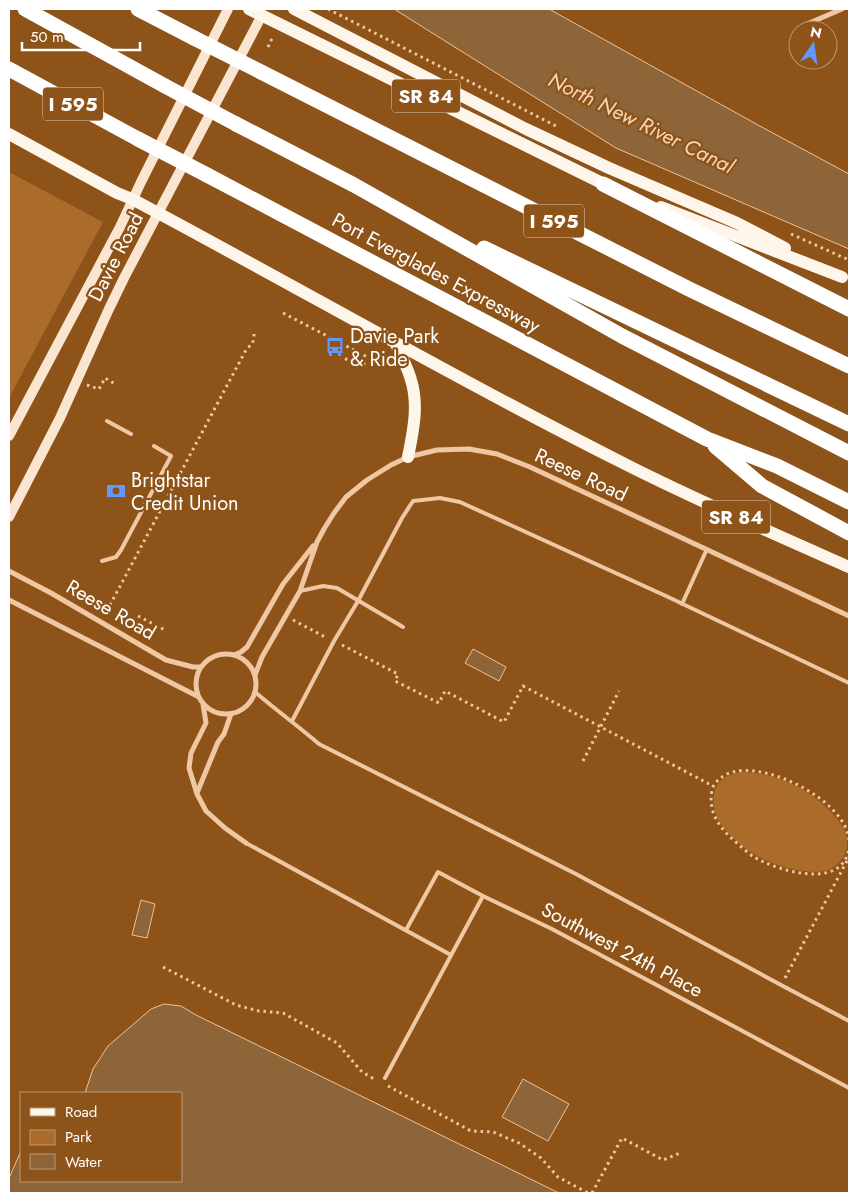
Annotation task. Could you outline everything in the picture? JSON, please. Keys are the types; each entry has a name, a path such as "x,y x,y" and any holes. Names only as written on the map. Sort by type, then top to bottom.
{"highway":[{"path":"25,9 236,124 354,185 849,424"},
{"name":"I 595","path":"138,9 689,289 849,366"},
{"name":"Port Everglades Expressway","path":"9,69 207,176 706,439 777,466 849,502"},
{"path":"603,184 849,309"},
{"path":"354,185 622,336 849,452"},
{"path":"706,439 762,486 849,533"}],"main road":[{"name":"Davie Road","path":"9,436 120,226 228,9"},
{"name":"SR 84","path":"249,9 603,184 846,279"},
{"path":"294,9 526,129 609,168 737,223 846,279"},
{"name":"Davie Road","path":"9,518 60,418 108,311 262,15"},
{"name":"SR 84","path":"9,134 109,189 276,276 396,344 625,464 732,515 849,567"},
{"path":"396,344 412,380 415,402 414,429 408,457"}],"street":[{"path":"816,20 842,9"},
{"name":"Reese Road","path":"234,655 247,647 283,584 317,542 346,497 367,480 391,465 408,457 437,450 469,449 497,454 530,467 849,616"},
{"name":"Reese Road","path":"255,675 262,657 300,591 317,542"},
{"name":"Reese Road","path":"9,571 59,597 166,660 187,666 200,667"},
{"name":"Reese Road","path":"9,600 199,697"},
{"path":"224,654 234,655 241,657 247,662 255,675 255,692 252,700 239,711 223,714 209,708 199,697 196,690 197,674 200,667 207,660 224,654"},
{"path":"203,703 206,723 191,754 189,768 196,794 206,811 246,843"},
{"path":"196,794 218,742 224,734 231,714"}],"lane":[{"path":"107,421 131,434"},
{"path":"102,561 116,557 121,550 170,456 154,446"},
{"path":"292,721 402,518 414,501 440,498 460,502 849,683"},
{"path":"682,604 706,549"},
{"path":"300,591 323,586 337,588 403,627"},
{"path":"255,692 319,744 569,870 849,1021"},
{"path":"246,843 451,955"},
{"name":"Southwest 24th Place","path":"406,930 438,872 552,929 849,1088"},
{"path":"385,1078 483,896"}],"path":[{"path":"328,9 562,129"},
{"path":"786,232 849,260"},
{"path":"283,313 377,362 359,365 339,356"},
{"path":"110,605 247,348 251,346 254,332"},
{"path":"77,381 99,389 105,378 115,384"},
{"path":"138,616 165,630"},
{"path":"286,616 398,674 395,681 439,703 445,691 504,722 523,686 713,786"},
{"path":"583,761 620,691"},
{"path":"848,859 835,870 822,874 809,874 771,865 753,856 728,836 714,817 711,806 713,786 721,777 740,770 750,770 779,776 810,792 824,802 844,824 849,834 849,840"},
{"path":"781,986 848,859 849,848"},
{"path":"592,1193 622,1138 663,1160 680,1153"}],"green space":[{"path":"9,172 103,222 9,398"},
{"path":"740,772 767,775 781,779 805,791 827,808 845,830 846,834 846,851 839,862 829,870 824,871 797,870 780,866 764,859 750,852 737,842 726,831 717,816 714,796 715,789 723,779"}],"water":[{"name":"North New River Canal","path":"394,9 549,9 849,174 849,249 616,148"},
{"path":"473,649 506,667 499,681 465,663"},
{"path":"141,900 155,904 147,938 132,935"},
{"path":"164,1004 181,1006 559,1193 9,1193 9,1178 20,1153 20,1182 182,1182 182,1092 85,1092 93,1069 108,1046 151,1009"},
{"path":"523,1079 569,1104 548,1141 502,1117"}],"place":[{"name":"Davie Park & Ride","path":"335,347"},
{"name":"Brightstar Credit Union","path":"116,491"}]}
